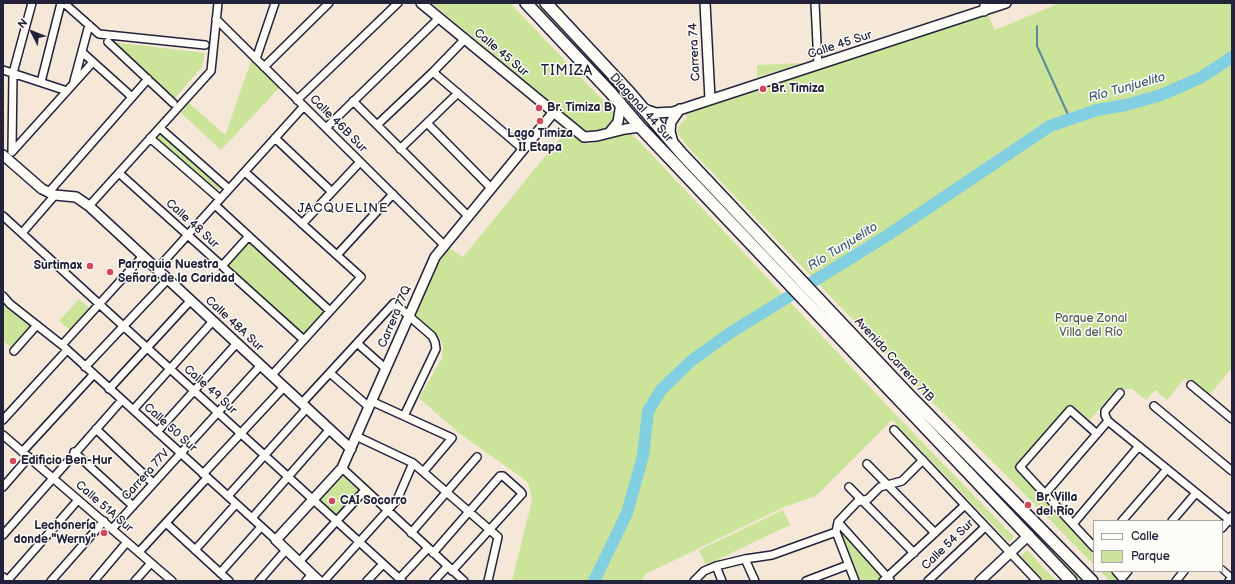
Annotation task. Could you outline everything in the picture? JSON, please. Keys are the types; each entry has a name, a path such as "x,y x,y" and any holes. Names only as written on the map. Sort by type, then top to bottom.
{"main road":[{"name":"Diagonal 44 Sur","path":"526,3 621,103 640,127 671,160"},
{"name":"Diagonal 44 Sur","path":"546,3 643,108 677,149"},
{"name":"Avenida Carrera 71B","path":"677,149 1071,581"},
{"name":"Avenida Carrera 71B","path":"671,160 905,399 1092,581"}],"street":[{"path":"7,155 13,73 32,3"},
{"path":"41,82 63,3 99,34 204,45"},
{"path":"89,206 211,71 218,3"},
{"path":"256,59 276,3"},
{"path":"264,67 329,3"},
{"path":"298,100 398,3"},
{"name":"Calle 45 Sur","path":"421,3 584,137 590,138 609,133"},
{"name":"Carrera 74","path":"705,3 710,99"},
{"path":"815,3 818,65"},
{"name":"Calle 45 Sur","path":"643,108 651,112 664,114 818,65 984,7 1006,3"},
{"path":"326,128 439,18"},
{"name":"Calle 46B Sur","path":"216,19 444,245"},
{"path":"74,83 89,25"},
{"path":"377,125 433,72 465,39"},
{"path":"108,42 173,103"},
{"path":"82,52 132,97"},
{"path":"7,155 93,62"},
{"path":"3,70 67,90"},
{"path":"433,72 524,149"},
{"path":"22,233 52,194 148,79"},
{"path":"400,149 458,93"},
{"path":"353,101 468,216"},
{"path":"609,133 618,122 621,103"},
{"path":"157,269 304,106"},
{"path":"677,149 670,138 671,122 681,108"},
{"name":"Carrera 77Q","path":"276,540 342,468 432,262 444,245 553,113"},
{"path":"427,123 491,188"},
{"path":"609,133 640,127"},
{"path":"160,128 229,189"},
{"path":"150,138 217,202 249,236 330,311"},
{"path":"275,138 332,192"},
{"name":"Calle 48A Sur","path":"7,155 36,185 52,194 76,197 89,206 351,448"},
{"path":"302,224 360,162"},
{"path":"245,172 361,277 272,375"},
{"name":"Calle 48 Sur","path":"119,173 304,340"},
{"path":"337,255 393,194"},
{"name":"Calle 49 Sur","path":"3,216 401,580"},
{"path":"222,266 249,236"},
{"path":"3,420 99,304 143,256"},
{"path":"85,367 168,279"},
{"name":"Calle 50 Sur","path":"3,296 10,304 94,374 261,526 299,562 309,578 319,581"},
{"path":"110,389 190,300"},
{"path":"228,496 265,456 330,373 394,303 432,336 436,342 436,349 404,416"},
{"path":"133,410 213,321"},
{"path":"14,351 37,325"},
{"path":"157,432 237,343"},
{"path":"357,343 386,368"},
{"name":"Carrera 77V","path":"112,529 261,365"},
{"path":"330,373 370,404 404,416 452,438 424,471"},
{"path":"23,451 94,374"},
{"path":"1191,384 1232,419"},
{"path":"139,552 166,523 241,434 284,387"},
{"path":"1120,393 1105,411 1108,421 1196,493 1231,519 1223,527"},
{"path":"3,535 74,452 122,400"},
{"path":"1154,406 1232,471"},
{"path":"1093,547 1020,467 1070,410 1097,434"},
{"path":"1045,494 1108,421"},
{"path":"96,429 153,483"},
{"path":"252,518 330,429"},
{"path":"894,430 1010,553 1033,580"},
{"name":"Calle 51A Sur","path":"3,435 172,581"},
{"path":"356,436 413,463 498,537 488,581"},
{"path":"1073,524 1139,446"},
{"path":"74,452 133,506"},
{"path":"3,487 29,457"},
{"path":"411,533 477,457"},
{"path":"855,581 836,532 838,522 857,502 863,501 880,487 902,481 923,460"},
{"path":"324,581 397,500 413,463"},
{"path":"867,464 935,533"},
{"path":"342,468 464,581"},
{"path":"1123,520 1167,469"},
{"path":"401,580 469,512 500,476 503,476 522,494 490,530 450,569 434,581"},
{"path":"849,487 914,552"},
{"path":"299,562 365,490"},
{"path":"1173,520 1196,493"},
{"path":"3,578 7,581 78,500"},
{"path":"195,550 236,504"},
{"path":"838,522 887,580 914,552 965,505"},
{"path":"51,581 104,522"},
{"path":"166,523 229,581"},
{"path":"220,573 261,526"},
{"name":"Calle 54 Sur","path":"928,581 985,527"},
{"path":"694,581 704,571 716,566 745,559 772,555 836,532"},
{"path":"980,581 1028,535"},
{"path":"94,581 128,542"},
{"path":"259,581 286,550"},
{"path":"745,559 755,581"},
{"path":"135,581 151,563"},
{"path":"368,581 383,564"},
{"path":"806,581 848,565"},
{"path":"716,566 722,581"},
{"path":"1223,570 1232,578 1229,581"},
{"path":"1117,572 1122,578 1127,572"},
{"path":"1176,581 1183,572"}],"green space":[{"path":"432,3 510,3 614,112 614,121 609,127 594,131 586,131"},
{"path":"531,3 541,3 617,89 615,90"},
{"name":"Parque Zonal Villa del Río","path":"1060,3 1232,3 1232,368 1208,397 1185,378 1167,400 1155,390 1146,400 1132,389 1116,389 1090,420 1073,406 1018,470 1093,553 1093,564 916,386 686,145 677,132 680,124 687,118 685,111 987,13 995,30"},
{"path":"112,42 205,53 202,67 174,99"},
{"path":"251,61 280,87 221,150 181,113 189,103 225,135"},
{"path":"804,63 757,77 757,65"},
{"path":"161,132 223,186 216,193 155,139"},
{"path":"565,132 590,144 629,132 896,415 1014,537 1009,542 892,420 816,496 784,507 646,574 641,581 512,581 532,500 529,485 525,480 459,433 419,398 442,358 443,344 439,337 416,315 434,270 449,248 463,257"},
{"path":"250,240 326,310 303,336 227,266"},
{"path":"79,299 90,309 70,330 59,321"},
{"path":"3,302 31,325 12,348 3,341"},
{"path":"341,475 359,491 336,515 319,499"},
{"path":"1002,493 1086,581 1078,581 998,497"},
{"path":"783,510 790,525 706,565 699,550"},
{"path":"842,532 882,578 874,581 857,581 840,535"},
{"path":"1027,550 1056,581 1044,581 1021,556"},
{"path":"1101,572 1111,572 1119,581 1110,581"}],"waterway":[{"path":"1037,26 1037,46 1070,119"},
{"name":"Río Tunjuelito","path":"594,581 627,513 643,456 648,411 661,390 691,361 730,333 888,235 1050,126 1097,110 1126,105 1161,95 1200,78 1232,57"}],"place":[{"name":"Br. Timiza","path":"763,89"},
{"name":"Br. Timiza B","path":"539,108"},
{"name":"Lago Timiza II Etapa","path":"540,121"},
{"name":"Surtimax","path":"90,266"},
{"name":"Parroquia Nuestra Señora de la Caridad","path":"110,272"},
{"name":"Edificio Ben-Hur","path":"13,461"},
{"name":"CAI Socorro","path":"332,501"},
{"name":"Br. Villa del Río","path":"1028,505"},
{"name":"Lechonería donde \"Werny\"","path":"104,533"}],"district":[{"name":"TIMIZA","path":"567,71"},
{"name":"JACQUELINE","path":"343,209"}]}
